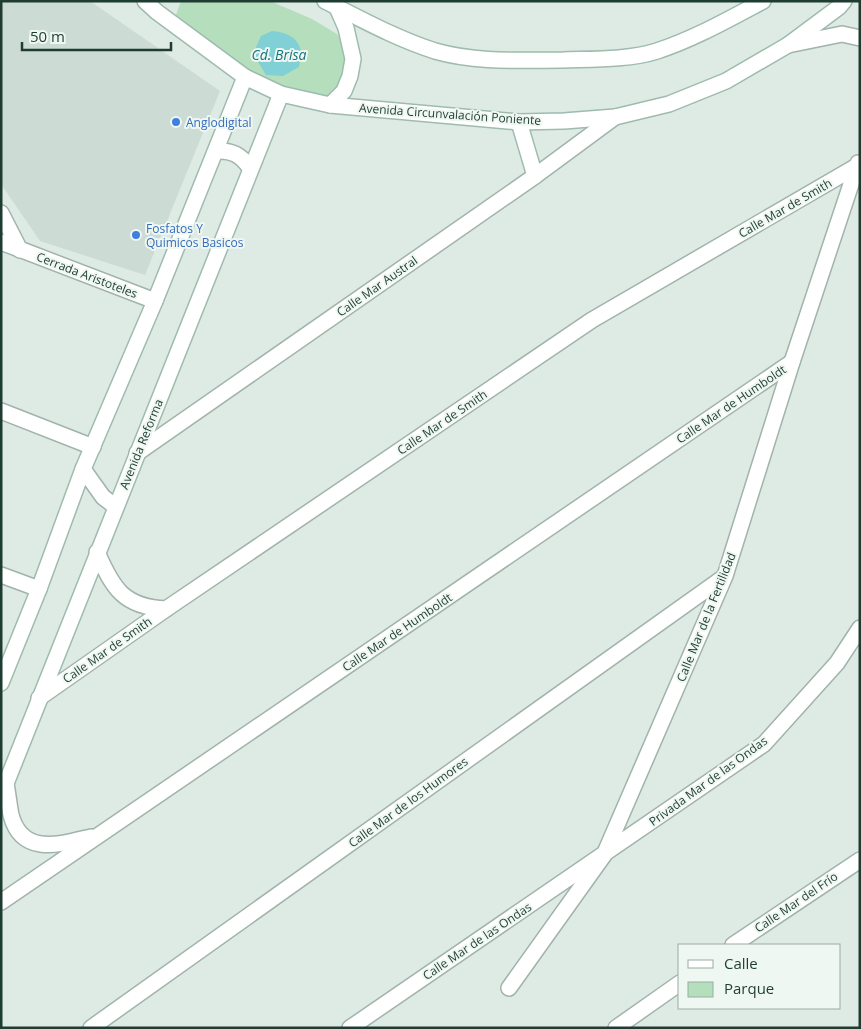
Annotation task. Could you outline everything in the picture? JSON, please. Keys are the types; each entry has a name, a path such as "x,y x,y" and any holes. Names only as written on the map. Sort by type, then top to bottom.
{"street":[{"name":"Avenida Circunvalación Poniente","path":"145,1 160,7 245,77 281,94 330,105 519,122 615,117 669,104 718,84 788,45 839,7 844,1"},
{"path":"332,3 410,42 437,51 467,58 507,60 608,59 656,52 708,30 763,1"},
{"path":"330,105 344,91 350,76 353,59 346,28 332,3"},
{"path":"788,45 842,34 860,38"},
{"path":"1,683 39,589 83,469 155,301 245,77"},
{"name":"Avenida Reforma","path":"4,790 97,552 281,94"},
{"name":"Calle Mar Austral","path":"137,453 535,176 615,117"},
{"path":"519,122 535,176"},
{"path":"216,150 236,153 250,168"},
{"name":"Calle Mar de la Fertilidad","path":"509,988 604,855 725,576 792,362 858,163"},
{"name":"Calle Mar de Smith","path":"39,698 166,609 592,320 858,163"},
{"name":"Cerrada Aristoteles","path":"1,213 20,250"},
{"name":"Cerrada Aristoteles","path":"1,242 155,301"},
{"name":"Calle Mar de Humboldt","path":"1,902 792,362"},
{"path":"1,411 93,447"},
{"path":"83,469 103,496 116,507"},
{"path":"97,552 115,588 130,600 150,608 166,609"},
{"path":"1,575 39,589"},
{"name":"Calle Mar de los Humores","path":"91,1028 725,576"},
{"name":"Privada Mar de las Ondas","path":"604,855 764,744 837,663 860,628"},
{"path":"4,790 12,817 19,831 30,842 44,846 59,845 100,835"},
{"name":"Calle Mar de las Ondas","path":"350,1028 604,855"},
{"name":"Calle Mar del Frío","path":"735,944 860,860"},
{"path":"616,1028 678,984"}],"shaded area":[{"path":"1,1 90,1 220,91 145,275 40,241 1,184"}],"green space":[{"path":"181,1 270,1 312,19 337,34 348,53 341,91 326,98 266,83 220,55 176,15"}],"water":[{"name":"Cd. Brisa","path":"272,31 281,32 294,38 301,51 299,67 283,76 266,75 253,54 261,36"}],"place":[{"name":"Anglodigital","path":"176,122"},
{"name":"Fosfatos Y Quimicos Basicos","path":"136,235"}]}
